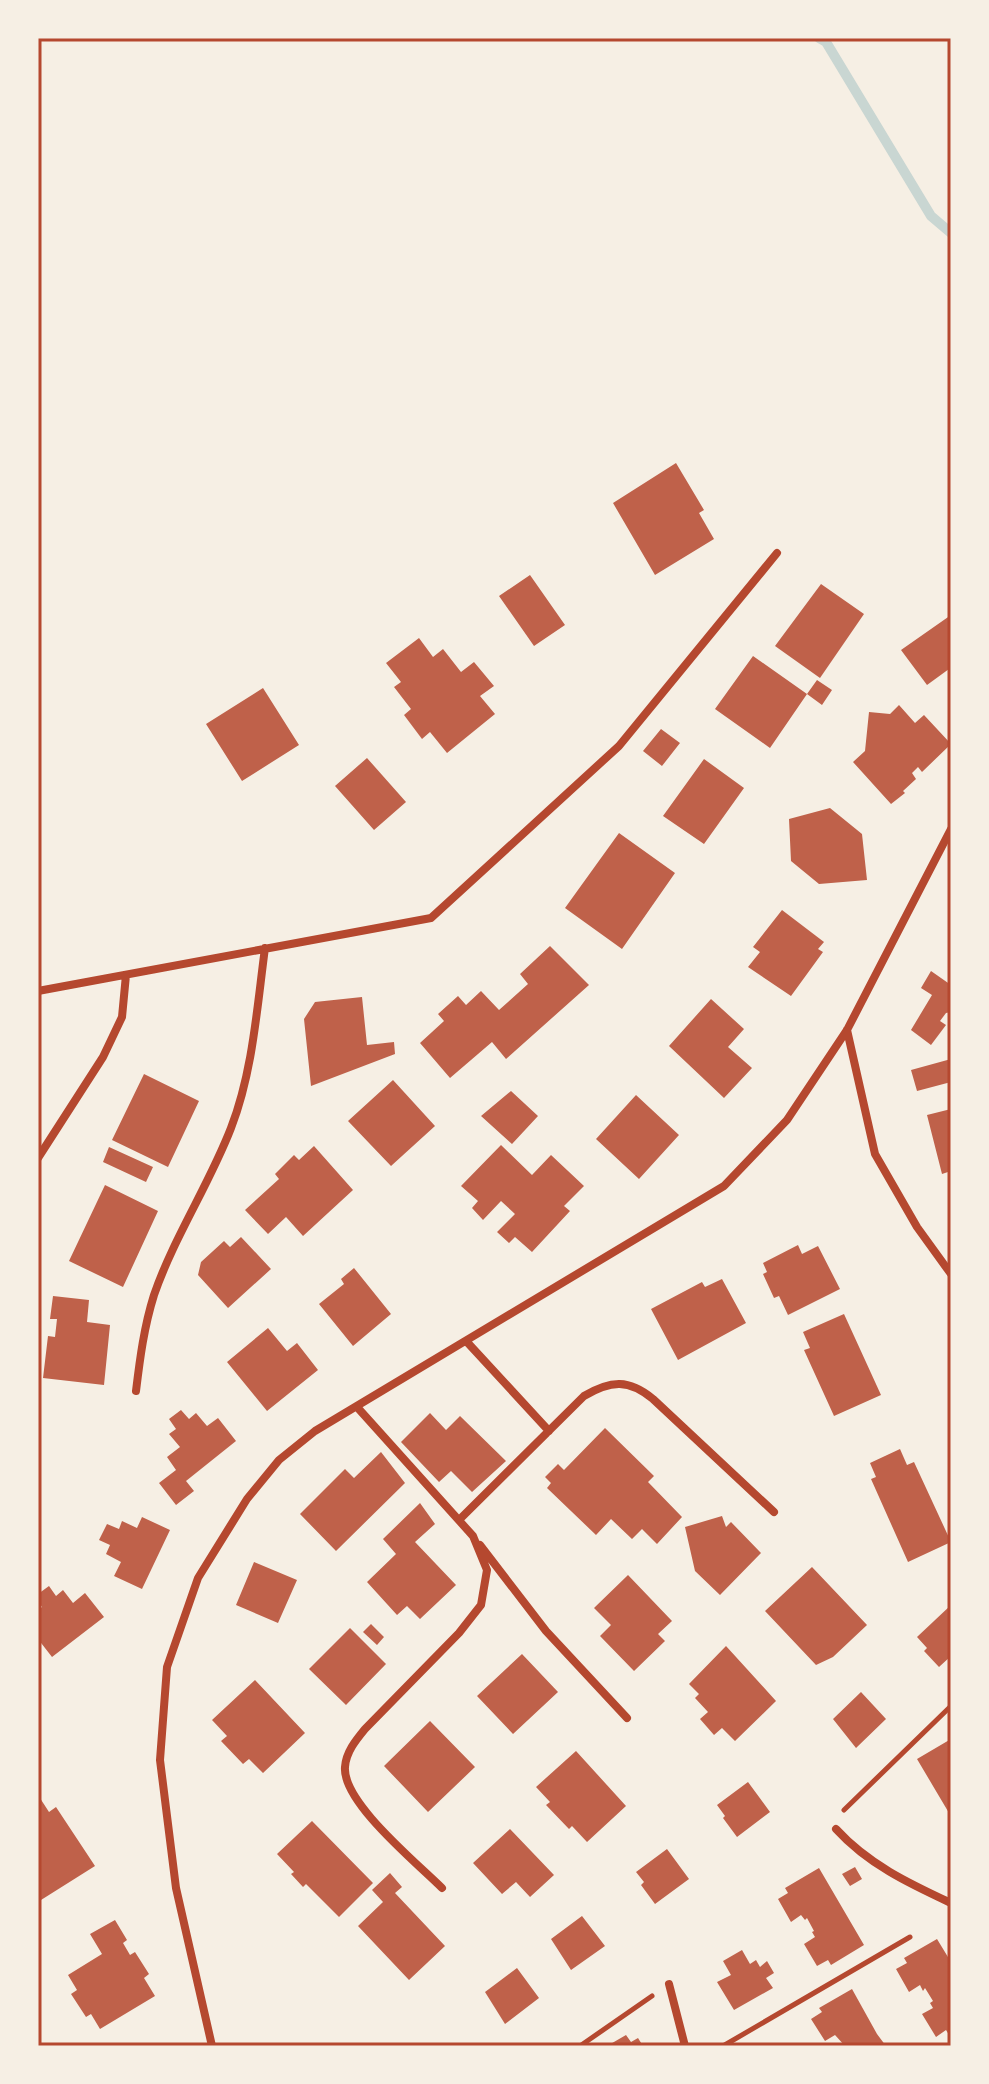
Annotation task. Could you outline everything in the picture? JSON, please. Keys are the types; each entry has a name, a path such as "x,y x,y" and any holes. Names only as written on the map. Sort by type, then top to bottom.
{"street":[{"path":"38,991 431,918 619,746 777,553"},
{"path":"212,2046 176,1888 160,1760 167,1667 198,1578 247,1499 279,1460 315,1431 724,1186 787,1120 847,1030 951,829"},
{"path":"136,1391 143,1336 155,1294 232,1125 249,1064 265,948"},
{"path":"38,1158 103,1057 122,1017 126,975"},
{"path":"847,1030 875,1154 917,1227 951,1274"},
{"path":"467,1342 549,1431"},
{"path":"459,1520 584,1396 601,1385 619,1384 638,1386 774,1512"},
{"path":"357,1407 473,1536 546,1631 627,1718"},
{"path":"442,1888 358,1805 346,1784 345,1765 352,1745 365,1729 459,1633 481,1605 487,1570 473,1536"},
{"path":"836,1829 854,1849 879,1867 951,1903"},
{"path":"669,1984 685,2046"}],"path":[{"path":"836,1829 845,1807 951,1706"},
{"path":"723,2046 910,1937"},
{"path":"580,2046 669,1984"}],"building":[{"path":"676,463 704,510 699,513 714,539 655,575 613,503"},
{"path":"530,575 565,625 534,646 499,596"},
{"path":"821,584 864,614 820,678 775,646"},
{"path":"951,615 951,673 949,669 927,685 901,650"},
{"path":"419,638 433,657 443,649 461,672 474,662 494,686 480,696 495,714 447,753 430,732 422,739 404,715 411,709 394,687 401,682 386,663"},
{"path":"753,656 807,694 770,748 715,709"},
{"path":"817,680 832,690 822,705 807,694"},
{"path":"263,688 299,745 242,781 206,724"},
{"path":"899,705 915,723 924,715 951,744 922,772 918,767 912,773 916,779 891,804 853,762 865,751 869,712 890,714"},
{"path":"661,729 680,743 662,766 643,751"},
{"path":"367,758 406,802 374,830 335,786"},
{"path":"704,759 744,788 704,844 663,816"},
{"path":"830,808 862,834 867,880 819,884 791,861 789,819"},
{"path":"619,833 675,873 622,949 565,908"},
{"path":"782,910 824,942 818,949 823,952 791,996 748,967 760,952 753,947"},
{"path":"550,946 589,985 506,1059 492,1042 450,1078 420,1043 444,1021 438,1014 458,996 466,1005 481,991 499,1010 528,984 520,974"},
{"path":"931,971 951,985 951,1012 940,1021 946,1025 931,1045 911,1030 932,995 921,988"},
{"path":"362,997 367,1045 394,1042 395,1054 311,1086 304,1019 315,1002"},
{"path":"711,999 744,1029 728,1047 752,1068 724,1098 669,1046"},
{"path":"951,1059 951,1082 917,1091 911,1070"},
{"path":"144,1074 199,1101 168,1167 112,1140"},
{"path":"393,1080 435,1126 391,1166 348,1121"},
{"path":"511,1091 538,1116 512,1144 481,1116"},
{"path":"636,1095 679,1135 639,1179 596,1139"},
{"path":"951,1109 951,1171 942,1174 927,1115"},
{"path":"501,1145 532,1175 551,1155 584,1186 564,1206 570,1211 532,1252 515,1237 509,1243 497,1232 515,1214 501,1201 483,1220 472,1208 478,1201 461,1186"},
{"path":"314,1146 353,1190 303,1236 286,1217 268,1234 245,1210 279,1179 275,1174 294,1155 299,1160"},
{"path":"109,1147 153,1167 146,1182 103,1162"},
{"path":"105,1185 158,1211 123,1287 69,1261"},
{"path":"241,1237 271,1269 228,1308 198,1275 201,1262 224,1241 230,1247"},
{"path":"798,1245 802,1254 818,1246 840,1289 788,1315 779,1296 774,1298 763,1274 767,1272 763,1263"},
{"path":"354,1268 391,1314 353,1346 319,1304 344,1284 341,1279"},
{"path":"722,1279 746,1323 678,1360 651,1309 702,1282 705,1287"},
{"path":"53,1296 89,1300 87,1322 110,1325 104,1385 43,1378 48,1336 55,1337 57,1319 50,1319"},
{"path":"844,1314 881,1395 834,1416 804,1350 810,1348 803,1332"},
{"path":"268,1328 287,1351 297,1343 318,1370 267,1411 227,1362"},
{"path":"181,1410 189,1419 196,1413 207,1426 218,1418 236,1441 186,1481 194,1491 176,1505 159,1483 176,1470 167,1457 180,1447 169,1434 176,1429 169,1419"},
{"path":"430,1413 446,1430 460,1416 506,1461 472,1492 451,1471 439,1482 401,1442"},
{"path":"605,1428 654,1476 648,1482 682,1517 657,1544 642,1529 632,1539 611,1519 596,1535 547,1488 551,1483 545,1477 558,1464 564,1470"},
{"path":"900,1449 907,1465 914,1462 951,1542 908,1562 871,1479 876,1477 870,1463"},
{"path":"381,1452 405,1483 336,1551 300,1514 345,1469 354,1478"},
{"path":"420,1503 435,1524 415,1542 456,1585 420,1619 407,1606 397,1615 367,1582 396,1554 383,1539"},
{"path":"722,1516 726,1527 731,1522 761,1553 720,1595 695,1571 685,1527"},
{"path":"142,1517 170,1530 142,1589 114,1576 121,1562 106,1554 110,1545 99,1540 107,1524 119,1529 122,1521 137,1528"},
{"path":"254,1562 297,1580 278,1623 236,1605"},
{"path":"812,1567 867,1625 833,1657 816,1665 765,1611"},
{"path":"628,1575 672,1621 658,1634 665,1641 634,1671 600,1636 611,1625 594,1608"},
{"path":"49,1586 56,1596 63,1590 73,1603 85,1593 104,1617 52,1657 38,1639 38,1610 42,1607 38,1594"},
{"path":"951,1605 951,1656 939,1667 924,1651 927,1648 917,1637"},
{"path":"371,1624 384,1637 377,1645 363,1632"},
{"path":"350,1628 386,1664 346,1705 309,1669"},
{"path":"726,1646 776,1701 735,1741 722,1728 714,1735 700,1719 708,1712 695,1698 699,1694 689,1684"},
{"path":"522,1654 558,1692 513,1734 477,1696"},
{"path":"255,1680 305,1733 263,1773 249,1759 243,1764 221,1741 227,1736 212,1720"},
{"path":"861,1692 886,1719 856,1748 833,1719"},
{"path":"430,1721 475,1767 428,1812 384,1766"},
{"path":"951,1739 951,1812 949,1813 917,1759"},
{"path":"576,1751 626,1806 587,1842 572,1826 569,1829 546,1805 550,1802 536,1787"},
{"path":"748,1782 770,1812 737,1837 717,1805"},
{"path":"38,1795 49,1812 56,1807 95,1866 41,1900 38,1894"},
{"path":"312,1821 373,1883 339,1917 306,1884 303,1887 277,1854"},
{"path":"510,1829 554,1875 530,1897 516,1882 502,1894 473,1863"},
{"path":"667,1849 689,1879 655,1904 636,1872"},
{"path":"855,1867 862,1879 850,1886 842,1874"},
{"path":"819,1868 864,1945 831,1965 828,1960 817,1966 804,1944 815,1937 807,1918 805,1920 801,1915 791,1922 778,1899 788,1893 785,1888"},
{"path":"390,1873 402,1887 395,1893 445,1946 409,1980 358,1926 383,1902 372,1890"},
{"path":"582,1916 605,1946 571,1970 551,1939"},
{"path":"115,1920 127,1940 123,1943 130,1955 135,1952 149,1974 144,1978 155,1996 100,2029 91,2014 86,2017 71,1994 77,1990 68,1975 102,1954 90,1934"},
{"path":"937,1939 951,1962 951,2038 946,2030 936,2037 922,2014 933,2008 930,2003 933,2001 920,1985 909,1992 896,1969 907,1963 904,1958"},
{"path":"742,1950 750,1964 756,1960 760,1967 767,1961 774,1973 766,1978 773,1988 734,2010 717,1982 731,1975 723,1961"},
{"path":"517,1968 539,1998 505,2024 485,1992"},
{"path":"852,1989 886,2046 845,2046 835,2035 825,2041 811,2019 822,2012 819,2008"},
{"path":"626,2035 631,2042 638,2038 643,2046 607,2046"}],"waterway":[{"path":"819,38 826,42 931,216 951,233"}]}
